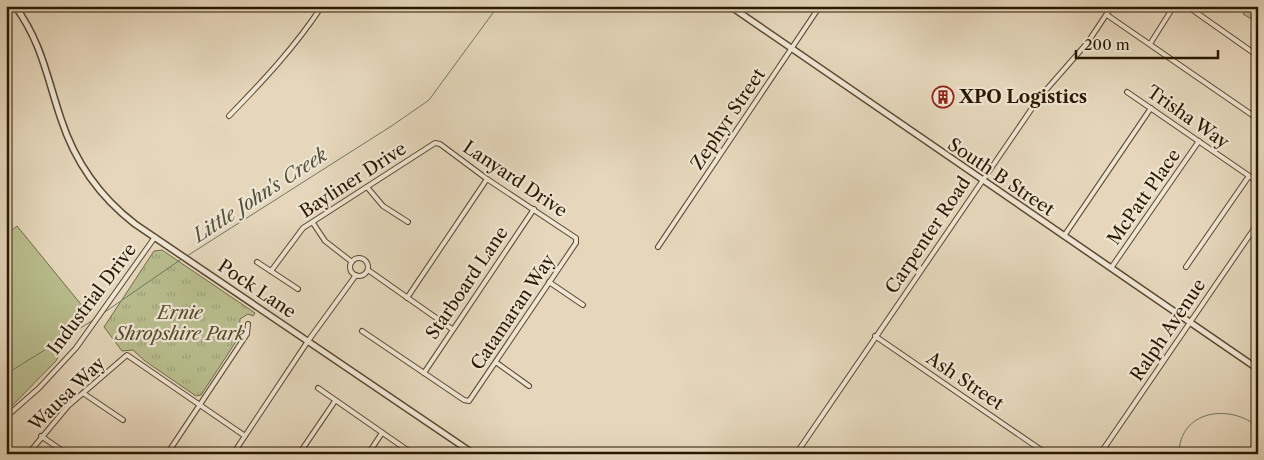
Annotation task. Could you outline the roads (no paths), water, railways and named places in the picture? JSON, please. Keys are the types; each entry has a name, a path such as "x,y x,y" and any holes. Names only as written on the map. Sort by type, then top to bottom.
{"street":[{"name":"Pock Lane","path":"15,6 42,53 61,121 81,165 96,187 116,208 155,237 474,454"},
{"path":"229,116 269,74 305,31 322,6"},
{"name":"South B Street","path":"730,6 791,50 1258,369"},
{"name":"Zephyr Street","path":"658,248 820,6"},
{"name":"Carpenter Road","path":"875,336 1044,90 1083,47 1112,6"},
{"path":"1150,44 1174,6"},
{"path":"1186,6 1258,56"},
{"path":"1107,15 1258,119"},
{"name":"Trisha Way","path":"1127,92 1258,182"},
{"path":"1064,236 1151,108"},
{"name":"McPatt Place","path":"1111,268 1199,142"},
{"name":"Lanyard Drive","path":"438,143 487,179 576,238"},
{"name":"Bayliner Drive","path":"271,271 299,232 432,144 438,143"},
{"path":"1186,267 1249,176"},
{"path":"407,298 487,179"},
{"path":"368,187 380,203 408,222"},
{"name":"Starboard Lane","path":"424,373 534,209"},
{"path":"312,223 325,241 352,262"},
{"name":"Ralph Avenue","path":"1100,454 1258,223"},
{"name":"Industrial Drive","path":"6,416 46,381 90,332 155,237"},
{"name":"Catamaran Way","path":"424,373 464,400 469,401 576,243 576,238"},
{"path":"352,262 362,258 368,265 368,270 452,329"},
{"path":"257,262 298,289"},
{"path":"352,262 351,267 356,275"},
{"path":"233,454 308,341 356,275 361,275 368,270"},
{"path":"549,282 583,305"},
{"path":"167,454 247,334 248,324"},
{"path":"362,331 424,373"},
{"path":"796,454 875,336"},
{"name":"Ash Street","path":"875,336 1047,454"},
{"name":"Wausa Way","path":"28,454 41,436 83,392 127,355 199,405"},
{"path":"497,362 529,386"},
{"path":"318,388 334,401 413,454"},
{"path":"83,392 123,420"},
{"path":"299,454 334,401"},
{"path":"199,405 245,436"},
{"path":"368,454 382,433"},
{"path":"41,436 67,454"}],"waterway":[{"name":"Little John's Creek","path":"187,256 393,125 429,100 498,6"},
{"name":"Little John's Creek","path":"102,314 183,258"},
{"name":"Little John's Creek","path":"6,374 95,319"},
{"path":"1179,454 1181,439 1187,428 1197,420 1208,415 1221,413 1234,415 1247,419 1258,427"}],"place":[{"name":"XPO Logistics","path":"943,97"}],"park label":[{"name":"Ernie Shropshire Park","path":"180,323"}]}
